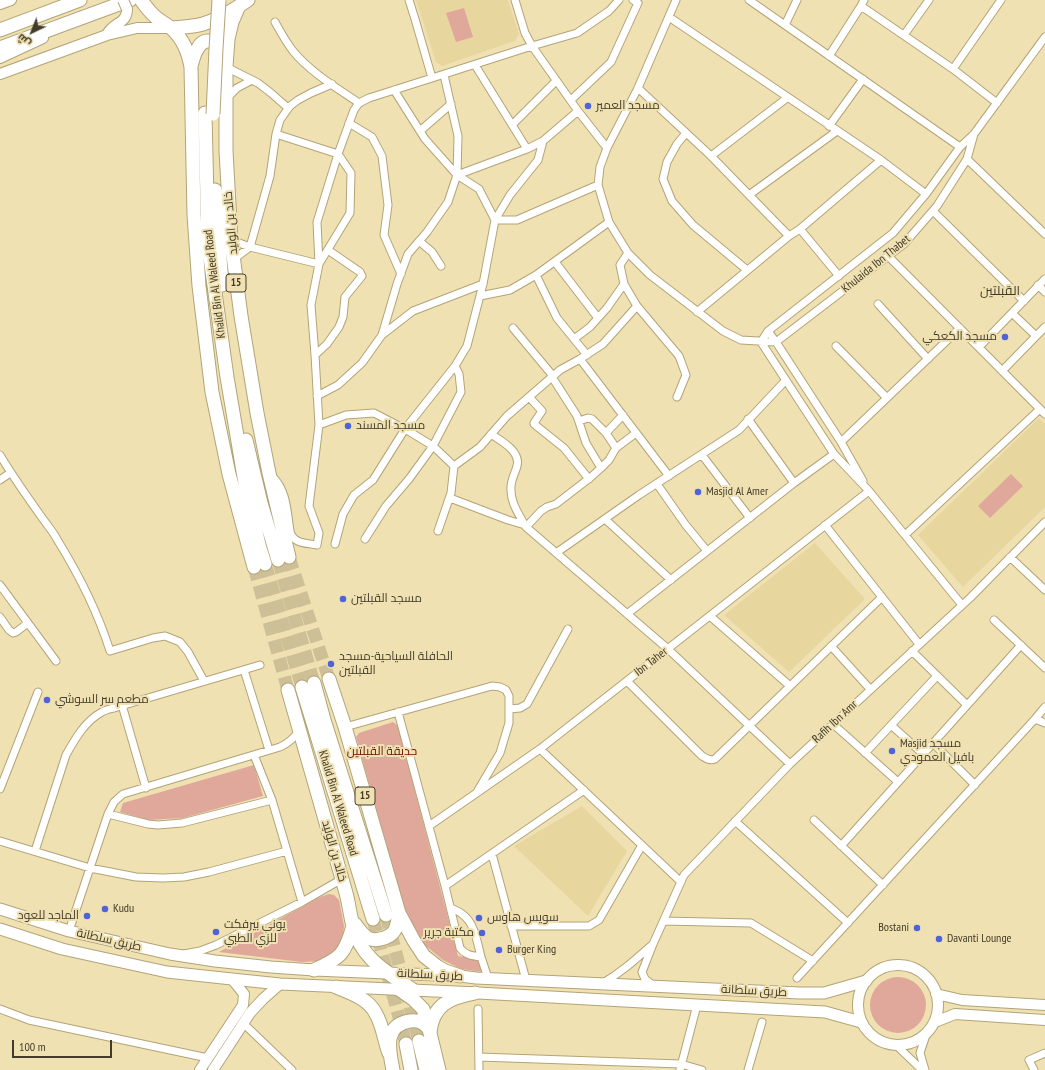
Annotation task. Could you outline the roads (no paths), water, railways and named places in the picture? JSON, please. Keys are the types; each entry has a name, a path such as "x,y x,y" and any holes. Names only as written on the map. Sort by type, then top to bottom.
{"highway":[{"path":"0,30 80,0"},
{"name":"Khalid Bin Al Waleed Road","path":"191,67 194,215 199,286 212,392 229,474 260,565 259,545 245,483 227,377 208,243 212,0"},
{"name":"Khalid Bin Al Waleed Road","path":"219,0 216,49 209,114 221,278 240,404 250,457 261,503 284,558"},
{"path":"0,48 127,3"},
{"name":"خالد بن الوليد","path":"171,28 189,27 203,24 222,16 243,3"},
{"name":"خالد بن الوليد","path":"243,3 232,22 226,45 226,151 231,240 241,316 284,558"},
{"path":"144,4 157,18 171,28 183,42 191,67"},
{"path":"191,67 198,46 203,42 208,41 214,42 220,47 226,63"},
{"name":"15","path":"329,679 346,727 399,913"},
{"name":"Khalid Bin Al Waleed Road","path":"373,918 308,685 324,720 386,915"},
{"name":"خالد بن الوليد","path":"288,690 359,944 375,964 412,990"},
{"path":"353,923 369,939 376,940 386,938 394,933 399,913"},
{"path":"399,913 424,956 445,971 460,976"},
{"path":"314,970 330,962 343,951 349,940 353,923"},
{"path":"372,972 413,999 423,1009 430,1030 438,1070"},
{"path":"336,987 361,998 370,1005 376,1014 389,1051 393,1070"},
{"path":"430,1030 432,1020 442,1006 451,999 474,993"},
{"path":"389,1051 391,1033 399,1024 416,1020 425,1024 430,1030"},
{"path":"419,1040 426,1070"},
{"path":"406,1044 411,1070"}],"main road":[{"path":"0,3 11,0"},
{"path":"107,35 111,28 125,18 127,3"},
{"path":"0,58 93,14"},
{"path":"0,74 107,35 137,28 171,28"},
{"name":"طريق سلطانة","path":"0,909 69,931 170,954 271,967 800,993 824,993 866,981"},
{"name":"طريق سلطانة","path":"0,929 62,949 167,972 280,984 306,984 336,987 825,1012 861,1022"},
{"path":"901,965 912,968 928,979 936,994 938,1009 935,1022 926,1035 912,1043 897,1046 886,1044 876,1039 867,1031 861,1022 858,1007 859,993 866,981 876,971 888,966 901,965"},
{"path":"200,1070 243,1005 244,994 232,979"},
{"path":"215,1068 254,1008 280,984"},
{"path":"936,994 962,1000 1045,1005"},
{"path":"935,1022 955,1014 1045,1020"}],"street":[{"path":"409,0 432,78"},
{"path":"515,0 525,33 532,46 556,82 607,148"},
{"path":"269,473 276,480 283,492 292,537 299,542 317,545 319,533 309,506 319,425 311,305 319,264 317,222 338,154 354,110 359,103 369,98 577,33 609,11 619,0"},
{"path":"570,100 611,62 638,3 633,0"},
{"path":"676,0 638,88 607,148 600,167 598,185 609,222 628,253 650,274 723,331 741,340 776,342"},
{"path":"749,0 960,148"},
{"path":"785,25 797,0"},
{"path":"904,35 929,0"},
{"path":"953,69 1001,0"},
{"path":"829,56 863,3 997,103"},
{"path":"669,17 881,160 926,194"},
{"path":"274,22 293,51 303,61 359,103"},
{"name":"Khulaida Ibn Thabet","path":"761,342 768,331 893,233 926,194 960,148 974,134 1045,38"},
{"path":"226,63 258,83 288,108"},
{"path":"475,65 527,149"},
{"path":"382,335 408,254 427,232 448,202 457,175 458,136 444,74"},
{"path":"829,126 862,79"},
{"path":"226,100 237,88 252,80"},
{"path":"512,125 556,82"},
{"path":"234,259 250,247 270,176 276,134 280,120 288,108 298,100 332,84"},
{"path":"638,88 711,156 789,236"},
{"path":"394,90 425,139 457,175 480,189 495,220"},
{"path":"711,156 788,98"},
{"path":"420,131 451,104"},
{"path":"457,175 527,149 543,141 578,111"},
{"path":"349,123 372,137 382,156 388,205 384,235 401,274"},
{"path":"749,195 837,131"},
{"path":"686,133 677,144 667,162 663,179 672,201 693,225 747,270"},
{"path":"276,134 338,154 351,173 350,213 319,264"},
{"name":"Khulaida Ibn Thabet","path":"776,342 904,244 937,206 967,159 974,134"},
{"path":"334,544 343,514 354,494 373,480 405,429 455,366 467,346 484,284 495,220 510,195 538,160 543,141"},
{"path":"967,159 1045,234"},
{"path":"697,312 789,236 800,229 881,160"},
{"path":"495,220 517,220 598,185"},
{"path":"932,212 1024,301"},
{"path":"480,296 510,290 555,262 609,222"},
{"path":"800,229 839,276"},
{"path":"231,240 250,247 319,264"},
{"path":"419,241 432,252 441,266"},
{"path":"315,355 327,344 339,327 343,317 345,297 362,276 360,272 328,250"},
{"path":"628,253 620,265 624,284 637,306 679,356 686,375 677,397"},
{"path":"889,256 1043,412 905,535"},
{"path":"555,262 598,318"},
{"path":"536,275 557,318 574,339 584,357 623,415 669,476"},
{"path":"979,347 1045,279"},
{"path":"318,396 338,385 362,363 382,335 413,312 484,284"},
{"path":"574,339 590,327 624,284"},
{"path":"1038,286 1045,292"},
{"path":"878,304 928,359"},
{"path":"438,531 451,494 454,466 480,447 507,416 552,376 603,344 637,306"},
{"path":"1012,313 1036,336"},
{"path":"1002,371 1045,327"},
{"path":"513,328 552,376 577,416 586,443 601,468"},
{"path":"841,442 960,328"},
{"path":"768,331 841,442 869,491"},
{"path":"761,342 834,454 869,491 962,605"},
{"path":"836,346 888,398"},
{"path":"365,539 386,506 409,479 433,446 461,392 459,374 455,366"},
{"path":"556,552 739,430 786,380"},
{"path":"529,397 542,411 534,424 564,448 588,479"},
{"path":"319,425 346,415 374,413 433,446 454,466"},
{"path":"606,433 623,415"},
{"path":"578,421 588,418 592,419 606,433 616,448"},
{"path":"748,419 794,483"},
{"path":"525,526 541,511 556,504 588,479 609,460 616,448 636,433"},
{"path":"491,434 510,448 517,458 518,464 510,488 512,498 525,526"},
{"path":"627,614 794,483 834,454"},
{"path":"0,455 10,473 58,540 72,565 86,592 106,638 110,652 153,638 165,636 180,642 188,652 204,681"},
{"path":"702,455 750,518"},
{"path":"0,480 10,473"},
{"path":"657,484 685,524 707,551"},
{"name":"Ibn Taher","path":"429,826 540,749 869,491"},
{"path":"450,498 525,526 668,649 790,764"},
{"path":"605,519 671,580"},
{"name":"Rafih Ibn Amr","path":"655,987 645,978 642,972 684,875 790,764 962,605 1045,522"},
{"path":"825,525 919,644"},
{"path":"1010,557 1045,590"},
{"path":"0,585 56,661"},
{"path":"627,681 702,756 709,760 715,759 882,597"},
{"path":"710,616 790,686"},
{"path":"0,617 12,633 16,632 28,623"},
{"path":"994,620 1045,668"},
{"path":"509,709 520,708 527,704 568,629"},
{"path":"841,846 1020,645"},
{"path":"831,646 870,689"},
{"path":"912,651 967,705"},
{"path":"35,851 64,760 73,742 92,719 102,712 122,705 260,665"},
{"path":"244,670 269,750"},
{"path":"865,753 937,676"},
{"path":"346,727 492,686 500,687 506,690 509,696 509,723 500,753 476,794"},
{"path":"0,789 38,692"},
{"path":"122,705 146,788"},
{"path":"797,978 1045,707"},
{"path":"398,712 451,908 460,948 464,953 473,956 481,956"},
{"path":"1035,719 1045,723"},
{"path":"832,724 898,782"},
{"path":"891,725 923,754"},
{"path":"69,931 108,814 114,802 122,794 269,750 288,743 299,731"},
{"path":"933,743 975,785"},
{"path":"540,749 681,882"},
{"path":"254,755 272,800 302,902"},
{"path":"445,886 584,790"},
{"path":"108,814 148,824 171,824 182,823 272,800"},
{"path":"814,820 883,885"},
{"path":"735,821 848,923"},
{"path":"0,841 90,868 136,877 163,878 184,877 209,872 287,851"},
{"path":"511,926 589,926 599,920 642,845"},
{"path":"492,854 526,980"},
{"path":"179,955 200,951 216,945 302,902 342,879"},
{"path":"451,908 461,913 471,925 488,978"},
{"path":"664,921 751,923 813,961"},
{"path":"600,984 614,977 630,965 653,944"},
{"path":"680,1067 697,1005"},
{"path":"478,1009 479,1070"},
{"path":"0,1010 29,1020 208,1058"},
{"path":"748,1070 762,1022"},
{"path":"243,1023 292,1070"},
{"path":"925,1070 920,1053 926,1035"},
{"path":"897,1046 921,1070"},
{"path":"1034,1070 1029,1060 1045,1053"},
{"path":"479,1057 680,1067 702,1070"}],"tunnel":[{"path":"289,557 329,679"},
{"path":"278,560 314,683"},
{"path":"265,564 302,687"},
{"path":"254,567 288,690"},
{"path":"386,915 419,1041"},
{"path":"373,919 406,1044"}],"place":[{"name":"مسجد العمير","path":"588,106"},
{"name":"مسجد الكعكي","path":"1005,337"},
{"name":"مسجد المسند","path":"348,426"},
{"name":"Masjid Al Amer","path":"698,492"},
{"name":"مسجد القبلتين","path":"343,599"},
{"name":"الحافلة السياحية-مسجد القبلتين","path":"331,664"},
{"name":"مطعم سر السوشي","path":"47,700"},
{"name":"Masjid مسجد بافيل العمودي","path":"892,751"},
{"name":"Kudu","path":"105,909"},
{"name":"الماجد للعود","path":"87,916"},
{"name":"سويس هاوس","path":"479,918"},
{"name":"Bostani","path":"917,928"},
{"name":"يوني بيرفكت للزي الطبي","path":"216,932"},
{"name":"مكتبة جرير","path":"482,933"},
{"name":"Davanti Lounge","path":"939,939"},
{"name":"Burger King","path":"499,950"}],"district":[{"name":"القبلتين","path":"1000,291"}],"park label":[{"name":"حدیقة القبلتین","path":"382,752"}]}
